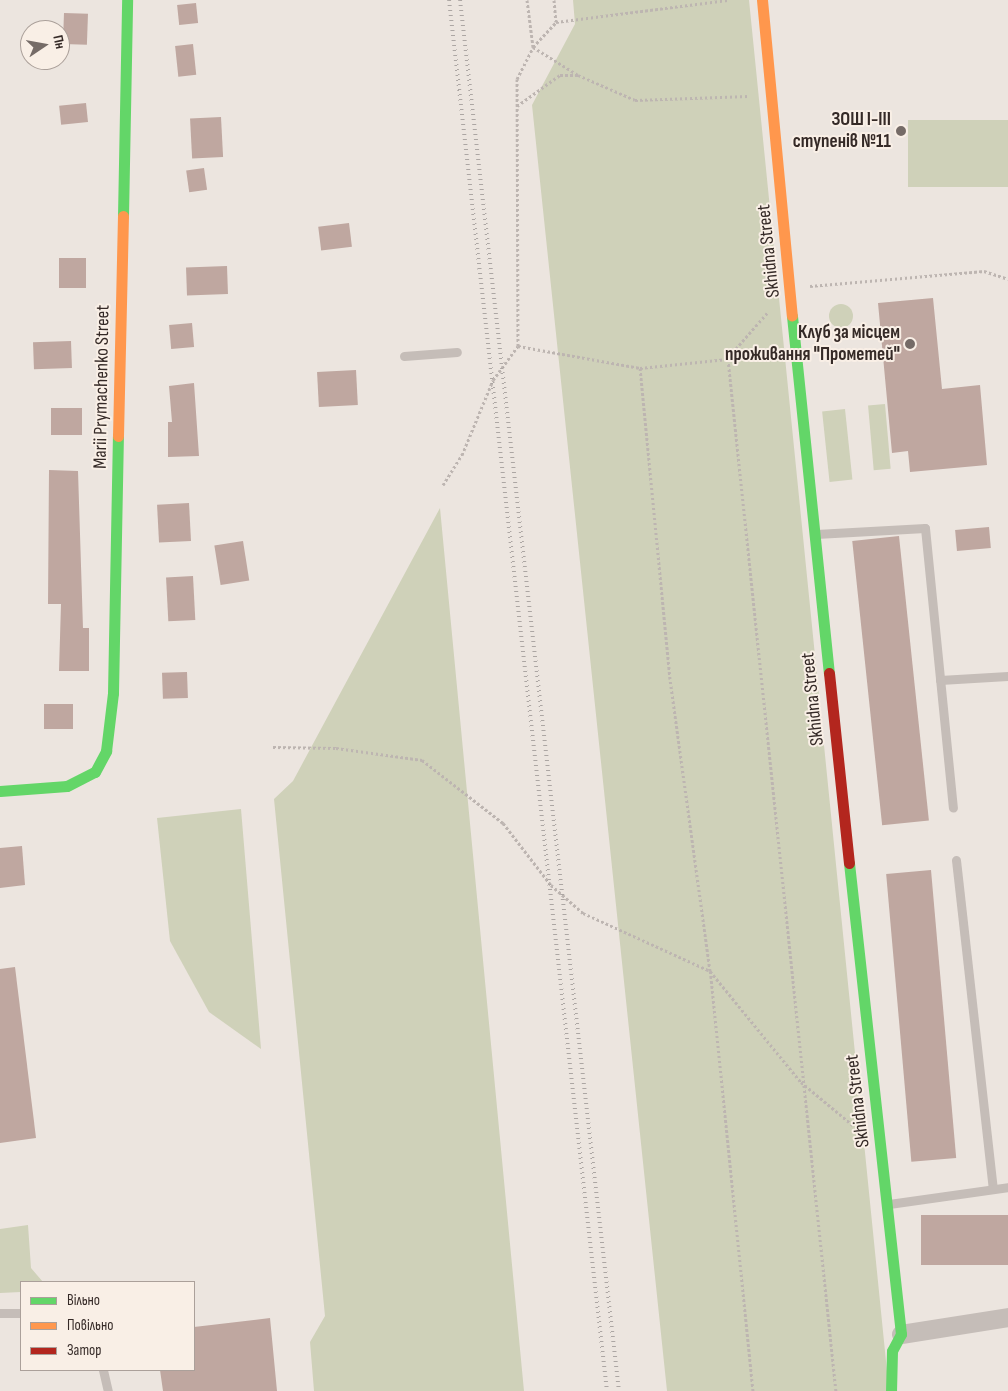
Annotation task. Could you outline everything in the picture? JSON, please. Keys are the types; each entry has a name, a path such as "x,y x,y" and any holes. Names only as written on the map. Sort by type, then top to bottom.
{"street":[{"name":"Marii Prymachenko Street","path":"0,791 67,786 95,772 106,752 113,693 128,0"},
{"name":"Skhidna Street","path":"762,0 814,534 901,1334 892,1351 891,1391"},
{"path":"901,1334 1008,1317"}],"lane":[{"path":"404,356 457,352"},
{"path":"814,534 925,528 953,808"},
{"path":"940,680 1008,676"},
{"path":"956,860 994,1188"},
{"path":"886,1204 1008,1186"},
{"path":"0,1313 20,1313"},
{"path":"103,1371 108,1391"}],"path":[{"path":"528,0 533,47"},
{"path":"554,0 556,22"},
{"path":"443,485 462,455 493,380 518,346 517,79 533,47 556,22 728,0"},
{"path":"533,47 578,75 635,100 771,95"},
{"path":"517,106 560,75 578,75"},
{"path":"518,346 640,368 728,360 790,287 984,271 1008,279"},
{"path":"728,360 801,1082 836,1391"},
{"path":"640,368 670,679 710,971 753,1391"},
{"path":"273,747 336,748 422,760 503,823 551,885 583,913 710,971 801,1082 882,1150"}],"green space":[{"path":"573,0 749,0 889,1391 667,1391 532,105 575,24"},
{"path":"908,120 1008,120 1008,187 908,187"},
{"path":"841,304 850,307 853,316 850,325 841,328 832,325 829,316 832,307"},
{"path":"885,404 891,469 874,470 868,405"},
{"path":"845,409 852,480 830,482 822,411"},
{"path":"440,508 524,1391 314,1391 310,1342 325,1316 274,799 293,781"},
{"path":"241,809 261,1049 209,1012 170,941 157,818"},
{"path":"28,1225 31,1268 42,1281 20,1281 20,1292 0,1293 0,1229"}],"building":[{"path":"196,3 198,23 179,25 177,5"},
{"path":"64,13 88,14 87,45 70,44 70,20 64,20"},
{"path":"193,44 196,75 178,77 175,46"},
{"path":"86,103 88,122 61,125 59,106"},
{"path":"221,117 223,157 192,159 190,119"},
{"path":"204,168 207,190 189,192 186,171"},
{"path":"349,223 352,247 321,251 318,227"},
{"path":"59,258 86,258 86,288 59,288"},
{"path":"227,266 228,294 187,295 186,267"},
{"name":"Клуб за місцем проживання \"Прометей\"","path":"933,298 942,389 980,385 987,465 910,472 908,451 892,453 878,303"},
{"path":"192,323 194,347 171,349 169,325"},
{"path":"71,341 72,368 34,369 33,342"},
{"path":"356,370 358,405 319,407 317,372"},
{"path":"194,383 199,456 168,457 168,422 172,422 169,386"},
{"path":"51,408 82,408 82,435 51,435"},
{"path":"49,470 78,471 83,628 89,628 89,671 59,671 61,604 48,604"},
{"path":"189,503 191,541 159,543 157,505"},
{"path":"989,527 991,548 957,551 955,530"},
{"path":"899,536 929,820 882,825 852,541"},
{"path":"243,541 249,581 221,585 214,546"},
{"path":"193,576 195,620 168,621 166,577"},
{"path":"187,672 188,698 163,699 162,673"},
{"path":"44,704 73,704 73,729 44,729"},
{"path":"22,846 25,885 0,888 0,848"},
{"path":"931,870 956,1158 911,1162 886,874"},
{"path":"15,967 36,1138 0,1143 0,969"},
{"path":"921,1215 1008,1215 1008,1265 921,1265"},
{"path":"270,1318 277,1391 163,1391 160,1371 195,1371 195,1327"}],"railway":[{"path":"449,0 607,1391"},
{"path":"460,0 619,1391"}],"traffic: fast":[{"path":"123,216 127,0"},
{"path":"792,316 829,673"},
{"path":"0,791 67,786 95,772 106,751 113,693 118,436"},
{"path":"849,863 901,1334 892,1351 891,1391"}],"traffic: slow":[{"path":"762,0 792,316"},
{"path":"118,436 123,216"}],"traffic: jam":[{"path":"829,673 849,863"}],"place":[{"name":"ЗОШ І-ІІІ ступенів №11","path":"901,131"},
{"name":"Клуб за місцем проживання \"Прометей\"","path":"910,344"}]}
